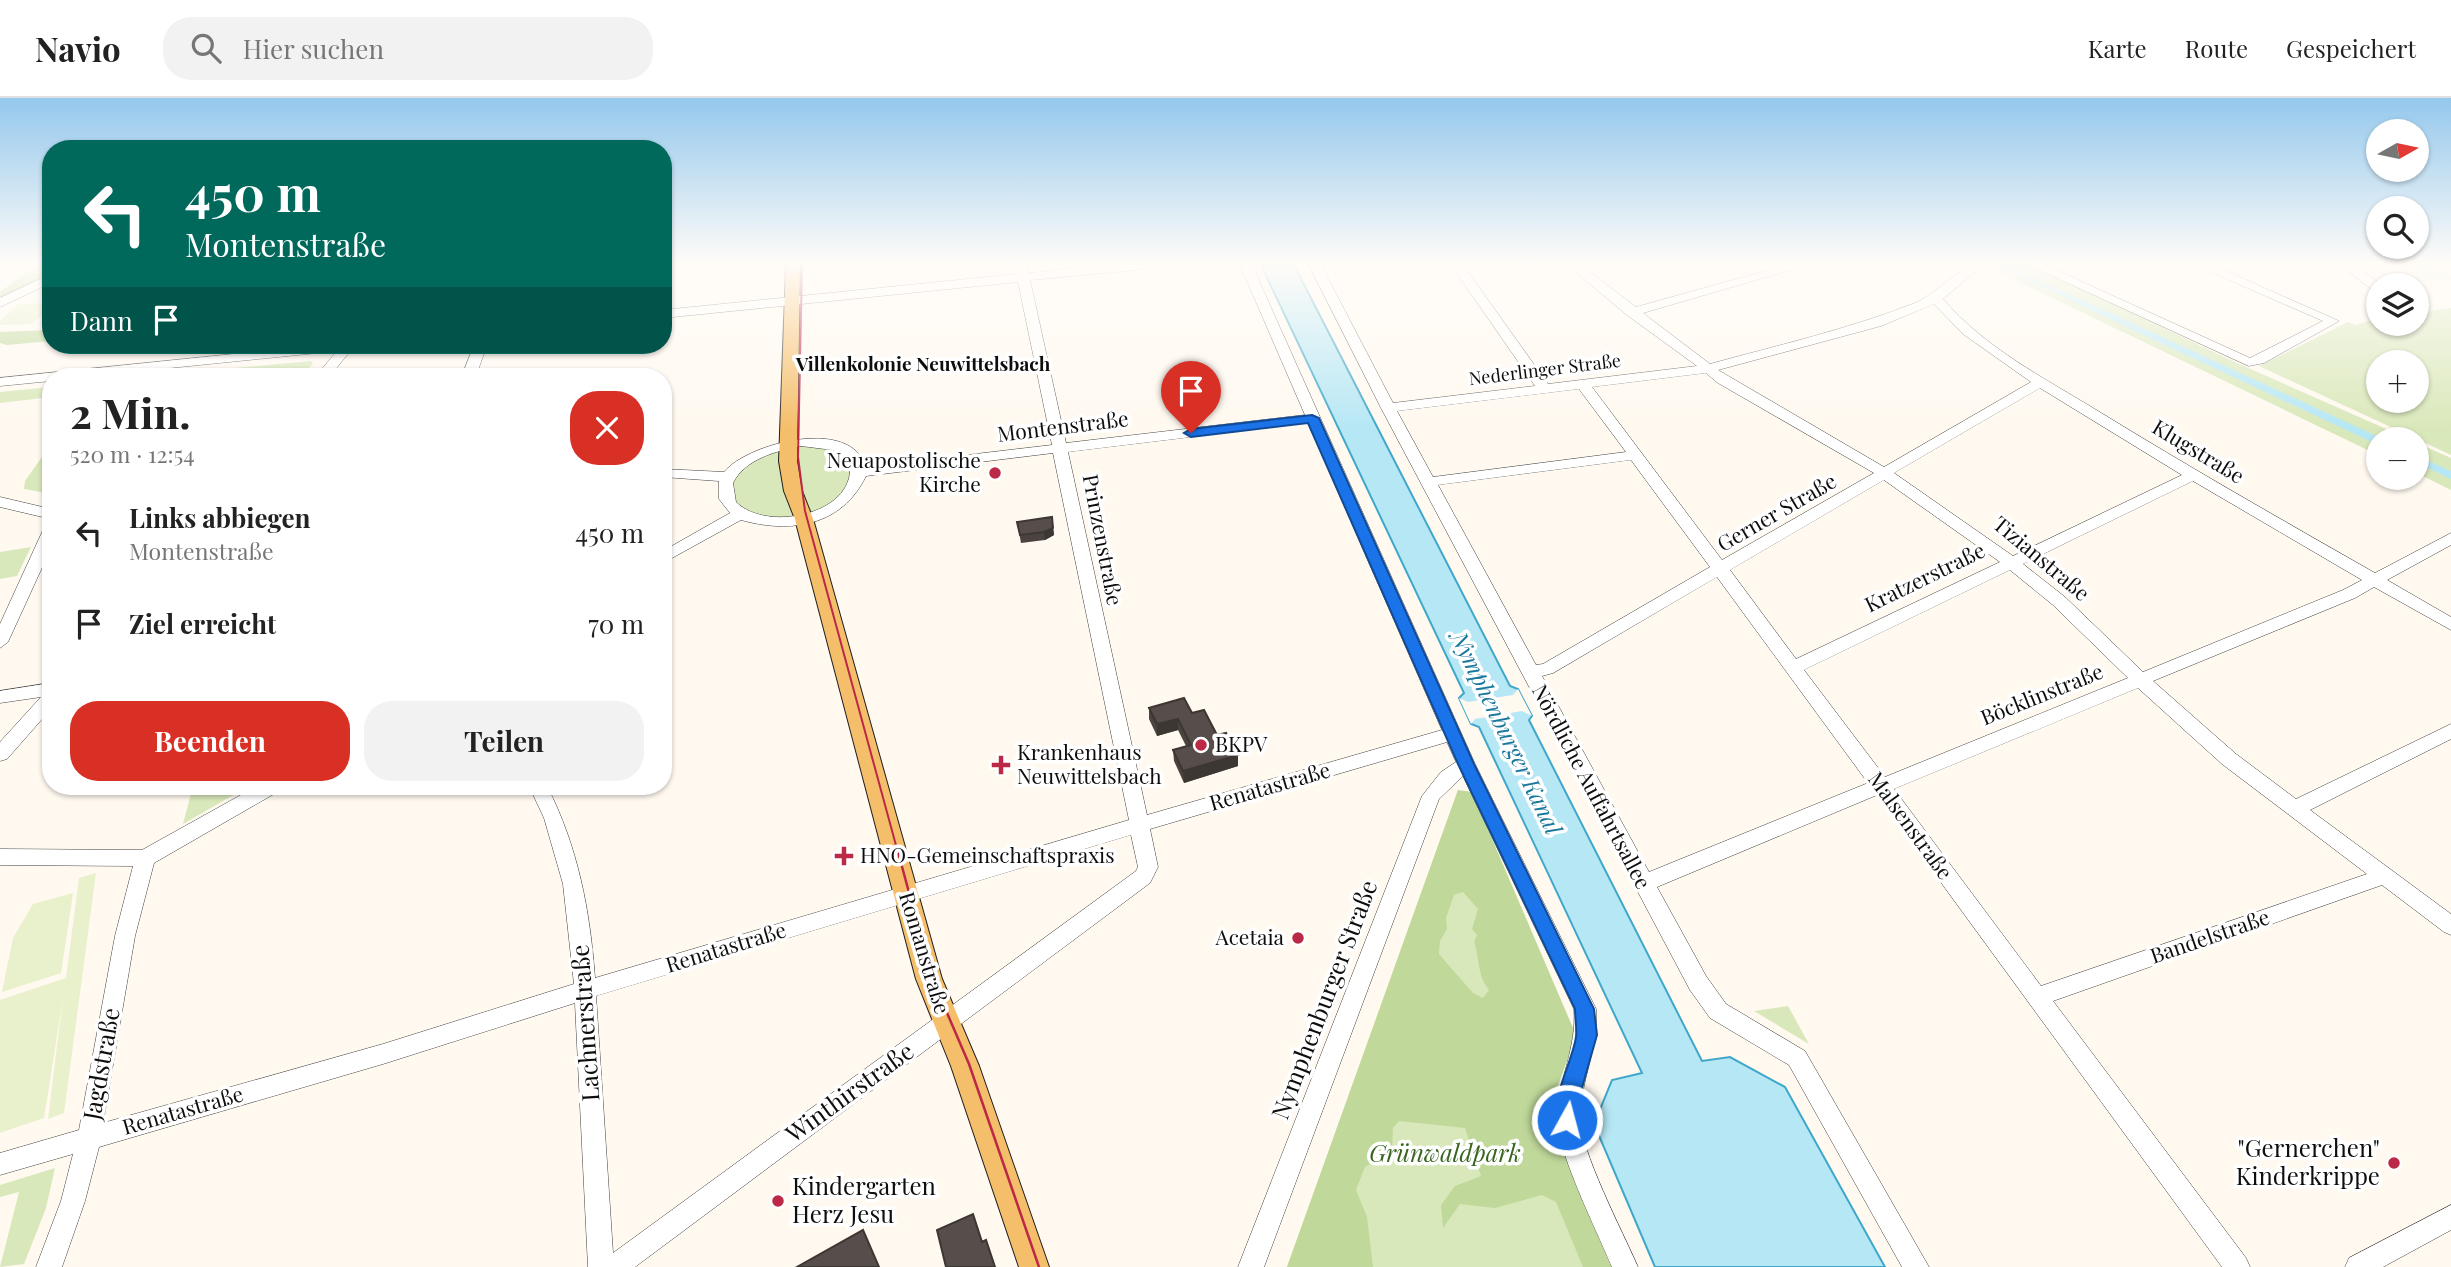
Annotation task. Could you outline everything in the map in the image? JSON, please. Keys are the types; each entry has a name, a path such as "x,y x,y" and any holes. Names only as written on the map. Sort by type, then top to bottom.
{"main road":[{"name":"Romanstraße","path":"797,320 794,443 790,480 803,515 929,979 965,1066 1034,1267"}],"street":[{"name":"Prinzenstraße","path":"1032,320 1139,824"},
{"path":"1270,320 1466,764 1584,1009 1587,1035 1570,1094 1567,1120 1570,1136 1625,1267"},
{"name":"Nördliche Auffahrtsallee","path":"1343,320 1698,983 1718,1011 1797,1058 1916,1267"},
{"path":"1495,320 1544,389"},
{"name":"Tizianstraße","path":"1641,320 1707,369 1886,474 1960,523 2059,601 2140,680 2229,759 2451,926"},
{"name":"Nederlinger Straße","path":"1388,408 1707,369 1856,329 1881,320"},
{"name":"Klugstraße","path":"1955,320 2041,383 2192,476 2451,624"},
{"path":"2155,320 2249,362 2259,360 2333,321 2330,320"},
{"path":"129,368 263,354"},
{"path":"330,368 341,354"},
{"path":"0,382 42,377"},
{"name":"Gerner Straße","path":"1530,672 1547,669 2041,383"},
{"name":"Malsenstraße","path":"1583,384 2237,1267"},
{"name":"Montenstraße","path":"860,472 1312,418"},
{"path":"794,443 822,443 842,449 855,459 860,472 857,486 845,499 827,511 773,522 740,514 725,497 729,477 750,457 794,443"},
{"path":"1428,482 1634,455"},
{"path":"672,474 729,477"},
{"name":"Kratzerstraße","path":"1793,668 2192,476"},
{"path":"0,502 42,512"},
{"path":"672,553 740,514"},
{"name":"Böcklinstraße","path":"1644,883 2376,581 2451,538"},
{"path":"0,642 42,550"},
{"path":"0,697 42,690"},
{"path":"0,754 42,706"},
{"path":"2294,809 2451,731"},
{"name":"Renatastraße","path":"0,1164 383,1054 586,989 1139,824 1453,734"},
{"name":"Nymphenburger Straße","path":"1251,1267 1431,796 1448,777 1466,764"},
{"path":"0,857 145,859 256,795"},
{"name":"Lachnerstraße","path":"542,795 554,818 566,853 577,902 586,989 601,1267"},
{"name":"Winthirstraße","path":"614,1267 1143,877 1148,867 1139,824"},
{"name":"Jagdstraße","path":"49,1267 73,1201 89,1138 125,936 145,859"},
{"name":"Bandelstraße","path":"2036,997 2384,876"},
{"path":"2358,1267 2450,1218"}],"green space":[{"path":"37,320 32,324 0,325 0,321"},
{"path":"2097,320 2146,320 2382,427 2366,427 2366,449"},
{"path":"2429,320 2451,320 2451,455 2429,445 2429,427 2391,427 2259,366 2348,322 2355,325 2366,322 2366,336 2429,336"},
{"path":"42,330 42,342 7,345 0,343 0,332"},
{"path":"311,361 313,363 309,368 236,368"},
{"path":"42,388 42,398 0,403 0,392"},
{"path":"792,447 826,449 841,456 851,469 846,489 835,500 809,514 779,517 749,511 736,505 731,484 737,476 750,464 765,456"},
{"path":"2429,448 2451,458 2451,490 2429,479"},
{"path":"42,457 42,492 24,489 25,481"},
{"path":"31,547 17,576 0,579 0,552"},
{"name":"Grünwaldpark","path":"1458,790 1576,1035 1549,1111 1613,1267 1287,1267"},
{"name":"Grünwaldpark","path":"1458,790 1472,792 1576,1035 1549,1111 1613,1267 1583,1267 1556,1202 1542,1195 1495,1208 1460,1204 1443,1228 1441,1205 1455,1186 1481,1176 1465,1128 1399,1121 1393,1128 1392,1151 1365,1167 1356,1190 1367,1217 1373,1267 1287,1267","holes":["1463,892 1478,909 1472,929 1477,935 1474,942 1481,973 1489,990 1483,998 1473,993 1439,954 1440,941 1447,929 1446,918 1454,895"]},
{"path":"191,795 233,795 183,824"},
{"path":"96,873 64,1113 48,1119 63,998 44,1118 0,1133 0,1000 66,978 79,878"},
{"path":"73,893 61,973 2,992 13,938 33,904"},
{"path":"1788,1006 1809,1044 1754,1011"},
{"path":"55,1168 46,1208 24,1264 0,1267 19,1192 0,1197 0,1185"}],"water":[{"name":"Nymphenburger Kanal","path":"1287,320 1322,320 1510,686 1518,689 1532,716 1529,720 1702,1061 1730,1057 1785,1087 1885,1267 1655,1267 1594,1124 1612,1080 1642,1073 1479,727 1471,724 1459,698 1464,693"}],"pier":[{"path":"1518,689 1532,716 1522,711 1475,719 1471,724 1459,698 1468,702 1513,695"}],"building":[{"path":"1052,517 1053,528 1020,535 1017,522"},
{"name":"BKPV","path":"1184,698 1192,713 1204,710 1217,735 1226,733 1238,755 1183,771 1173,750 1191,745 1178,719 1157,724 1149,708"},
{"path":"973,1214 982,1242 986,1240 995,1267 946,1267 937,1230"},
{"path":"863,1230 879,1267 797,1267"}],"waterway":[{"path":"2116,320 2366,435"},
{"path":"2429,465 2451,475"}],"tram line":[{"path":"801,320 798,457 805,511 897,849"},
{"path":"897,848 932,978 969,1064 1039,1267"}],"place":[{"name":"Neuapostolische Kirche","path":"995,473"},
{"name":"BKPV","path":"1201,745"},
{"name":"Krankenhaus Neuwittelsbach","path":"1001,765"},
{"name":"HNO-Gemeinschaftspraxis","path":"844,856"},
{"name":"Acetaia","path":"1298,938"},
{"name":"\"Gernerchen\" Kinderkrippe","path":"2394,1163"},
{"name":"Kindergarten Herz Jesu","path":"778,1201"}],"district":[{"name":"Villenkolonie Neuwittelsbach","path":"923,364"}],"route":[{"path":"1191,433 1312,418 1466,764 1584,1009 1587,1035 1568,1102 1567,1120"}]}
